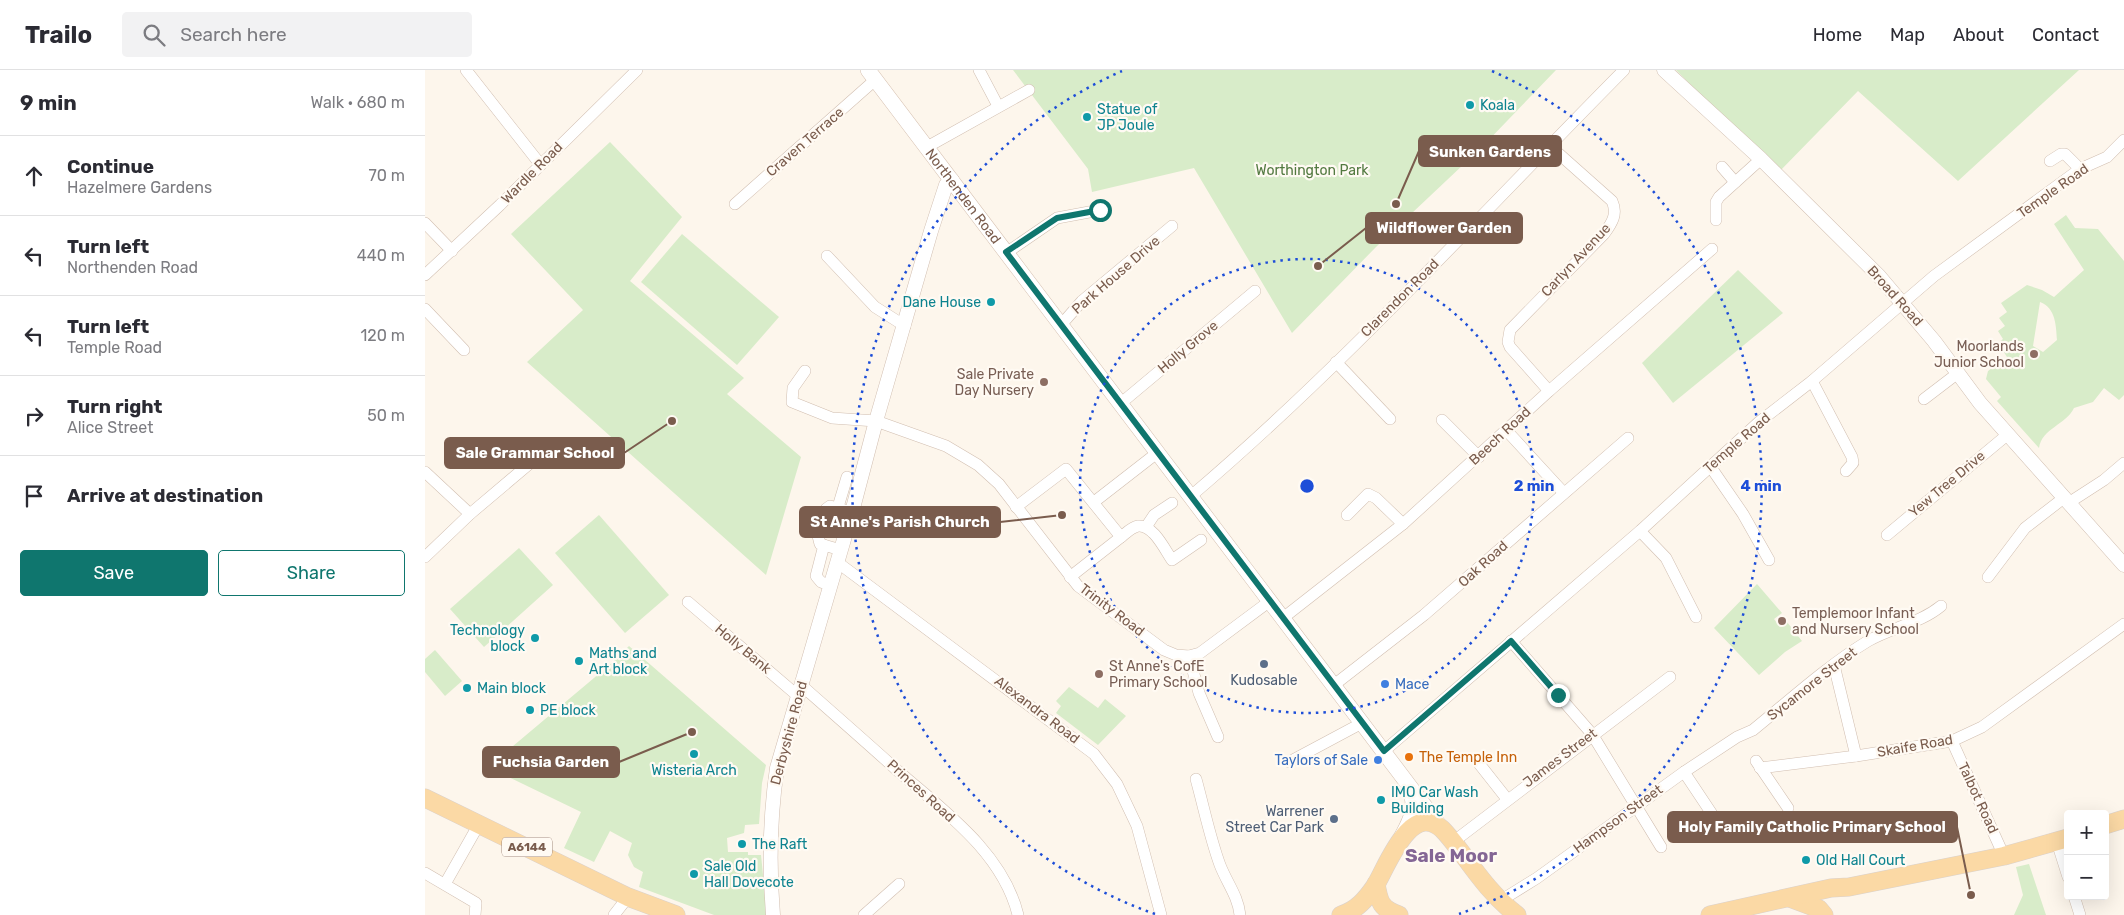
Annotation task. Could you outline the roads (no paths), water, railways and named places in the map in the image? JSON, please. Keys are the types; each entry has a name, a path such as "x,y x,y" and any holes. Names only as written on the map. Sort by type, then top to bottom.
{"main road":[{"name":"Northenden Road","path":"871,75 1409,786 1499,901 1517,915"},
{"path":"1341,915 1356,908 1376,884 1402,837 1414,810 1415,803 1409,786"},
{"name":"A6144","path":"425,798 628,897 676,915"},
{"path":"2109,824 2124,819"},
{"path":"1402,837 1417,825 1427,822 1447,835"},
{"path":"1710,915 1831,888 1849,888 2004,856 2062,840"},
{"path":"1376,884 1382,905 1387,911 1399,915"},
{"path":"1828,915 1831,903 1849,888"},
{"path":"1790,898 1819,909 1823,915"}],"street":[{"path":"466,70 540,164"},
{"name":"Wardle Road","path":"425,275 452,251 637,70"},
{"path":"979,70 998,106"},
{"name":"Clarendon Road","path":"1191,496 1249,447 1336,362 1624,70"},
{"name":"Broad Road","path":"1664,70 1761,159 1903,303 2007,435 2124,565"},
{"name":"Craven Terrace","path":"735,204 871,75"},
{"path":"927,147 1029,90"},
{"name":"Temple Road","path":"2107,157 2124,140"},
{"name":"Carlyn Avenue","path":"1549,145 1612,201 1615,208 1615,217 1604,234 1513,325 1508,335 1508,342 1521,360 1549,391"},
{"path":"2050,161 2061,154 2065,154 2080,169"},
{"name":"Temple Road","path":"1384,751 1640,531 1759,422 1812,382 1934,276 2080,169 2107,157 2124,156"},
{"path":"1716,220 1716,202 1761,159"},
{"path":"1721,167 1735,182"},
{"name":"Derbyshire Road","path":"830,585 821,582 816,576 824,546 817,541 827,509 830,506 838,507 850,484 876,421 931,231 946,186 952,180"},
{"path":"1006,252 1057,218 1100,210"},
{"path":"425,223 452,251"},
{"name":"Park House Drive","path":"1061,325 1082,301 1172,226"},
{"name":"Beech Road","path":"1283,618 1403,524 1479,457 1549,391 1713,249"},
{"path":"827,256 875,307 905,326"},
{"name":"Holly Grove","path":"1120,404 1255,291"},
{"path":"425,309 464,350"},
{"path":"1336,362 1390,419"},
{"name":"Trinity Road","path":"805,370 793,388 792,402 831,418 876,421 925,438 962,455 999,484 1069,577 1078,586 1164,650 1176,655 1189,656"},
{"path":"1924,400 1958,373"},
{"path":"1812,382 1852,457 1853,463 1846,471"},
{"path":"1442,420 1479,457"},
{"path":"1507,431 1563,492"},
{"name":"Yew Tree Drive","path":"1887,535 2007,435"},
{"name":"Oak Road","path":"1334,685 1424,615 1563,492 1628,438"},
{"path":"425,557 470,514 554,443"},
{"path":"1094,502 1157,453"},
{"path":"1988,577 2025,528 2067,500 2104,480 2124,463"},
{"path":"1710,466 1743,514 1769,560"},
{"path":"1016,507 1066,469 1121,537"},
{"path":"425,472 470,514"},
{"name":"Derbyshire Road","path":"773,915 770,885 774,792 777,768 852,512 850,484"},
{"path":"1347,515 1368,494 1376,498 1403,524"},
{"path":"1145,527 1154,515 1172,503"},
{"path":"838,507 852,512"},
{"path":"1069,577 1135,527 1145,527 1153,533 1172,560 1201,540"},
{"path":"1640,531 1666,558 1696,617"},
{"path":"824,546 839,556"},
{"name":"Alexandra Road","path":"839,556 1094,754 1117,784 1137,826 1161,915"},
{"path":"1218,737 1199,693 1189,656 1200,653 1212,646 1270,601"},
{"name":"Holly Bank","path":"688,602 799,690"},
{"name":"Sycamore Street","path":"1737,737 1753,730 1834,665 1880,634 1924,618 1941,607"},
{"name":"Skaife Road","path":"1788,808 1758,764 1856,756 1952,741 1982,727 2124,624"},
{"path":"1511,641 1592,734 1661,847"},
{"path":"1834,665 1856,756"},
{"name":"James Street","path":"1447,835 1507,799 1670,677"},
{"name":"Princes Road","path":"799,690 948,815 979,846 996,865 1014,899 1017,915"},
{"path":"1289,762 1362,723"},
{"name":"Hampson Street","path":"1499,901 1737,737"},
{"name":"Talbot Road","path":"1952,741 2004,856"},
{"path":"1477,761 1507,799"},
{"path":"1684,772 1718,823"},
{"path":"1196,780 1216,854 1238,900 1240,915"},
{"path":"445,884 479,824"},
{"path":"2062,840 2064,855"},
{"path":"425,872 476,903 475,915"},
{"path":"863,915 899,884"},
{"path":"614,915 628,897"},
{"path":"2075,900 2080,915"}],"place":[{"name":"Koala","path":"1470,105"},
{"name":"Statue of JP Joule","path":"1087,117"},
{"name":"Sunken Gardens","path":"1396,204"},
{"name":"Wildflower Garden","path":"1318,266"},
{"name":"Dane House","path":"991,302"},
{"name":"Moorlands Junior School","path":"2034,354"},
{"name":"Sale Private Day Nursery","path":"1044,382"},
{"name":"Sale Grammar School","path":"672,421"},
{"name":"St Anne's Parish Church","path":"1062,515"},
{"name":"Templemoor Infant and Nursery School","path":"1782,621"},
{"name":"Technology block","path":"535,638"},
{"name":"Maths and Art block","path":"579,661"},
{"name":"Kudosable","path":"1264,664"},
{"name":"St Anne's CofE Primary School","path":"1099,674"},
{"name":"Mace","path":"1385,684"},
{"name":"Main block","path":"467,688"},
{"name":"PE block","path":"530,710"},
{"name":"Fuchsia Garden","path":"692,732"},
{"name":"Wisteria Arch","path":"694,754"},
{"name":"The Temple Inn","path":"1409,757"},
{"name":"Taylors of Sale","path":"1378,760"},
{"name":"IMO Car Wash Building","path":"1381,800"},
{"name":"Warrener Street Car Park","path":"1334,819"},
{"name":"The Raft","path":"742,844"},
{"name":"Old Hall Court","path":"1806,860"},
{"name":"Sale Old Hall Dovecote","path":"694,874"},
{"name":"Holy Family Catholic Primary School","path":"1971,895"}],"district":[{"name":"Sale Moor","path":"1451,855"}],"park label":[{"name":"Worthington Park","path":"1312,170"}]}
